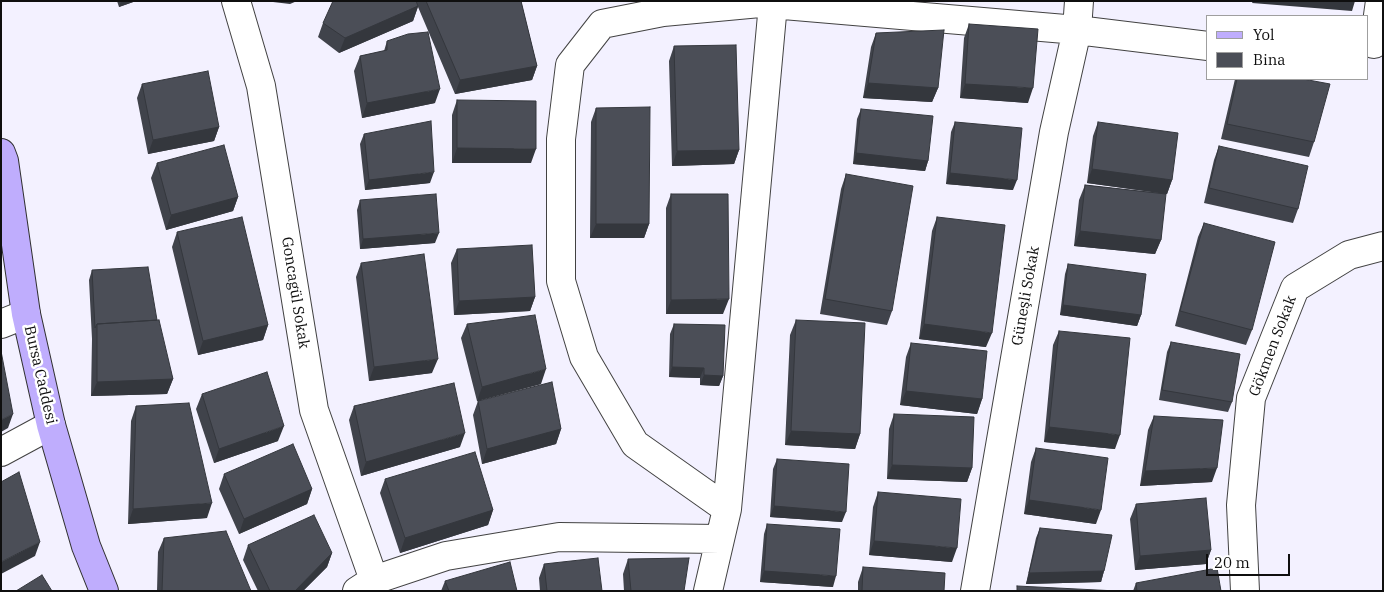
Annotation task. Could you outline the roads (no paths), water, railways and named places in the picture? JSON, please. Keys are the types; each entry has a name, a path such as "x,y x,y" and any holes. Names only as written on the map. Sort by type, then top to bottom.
{"street":[{"name":"Goncagül Sokak","path":"236,1 261,86 314,410 366,585"},
{"name":"Güneşli Sokak","path":"975,591 1054,132 1077,30 1079,1"},
{"path":"1375,43 1380,1"},
{"path":"727,509 635,444 584,358 561,281 561,139 570,65 602,24 664,12 760,3 1077,30 1206,46"},
{"path":"708,591 727,509 773,4"},
{"name":"Bursa Caddesi","path":"1,153 4,161 13,319 51,425 86,546 104,591"},
{"name":"Gökmen Sokak","path":"1244,591 1241,505 1251,398 1295,288 1350,255 1383,246"},
{"path":"1,452 51,425"},
{"path":"366,585 446,556 559,537 720,540"}]}
